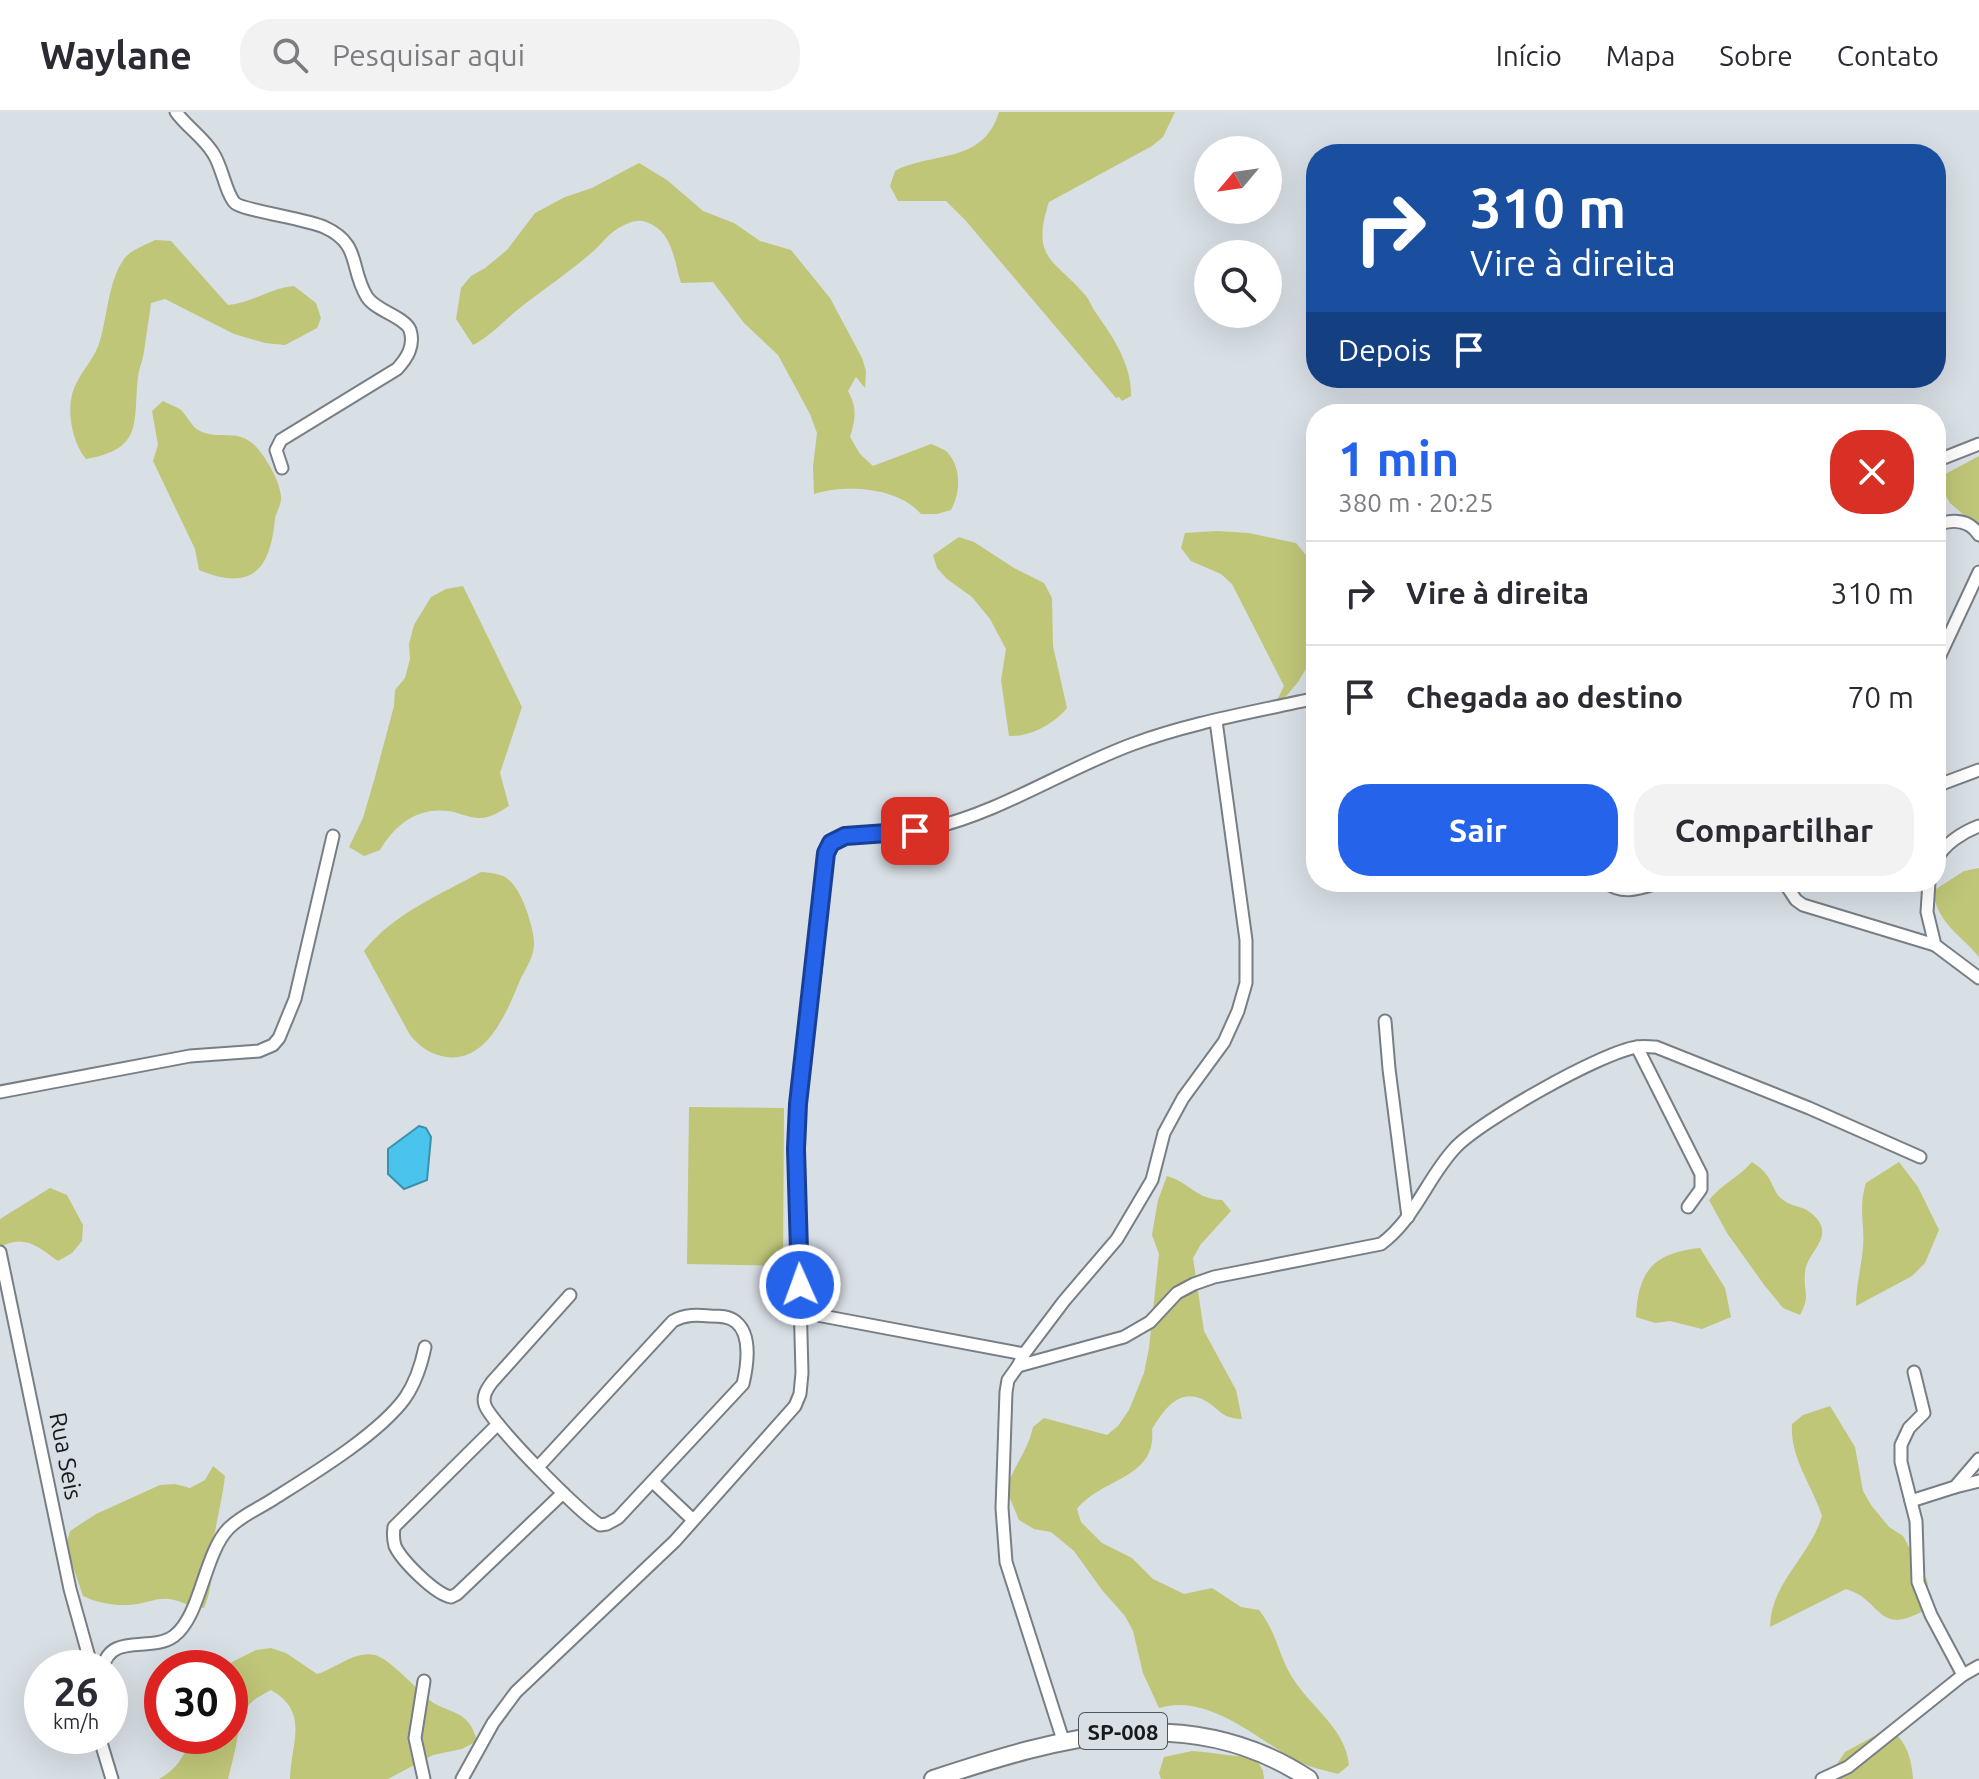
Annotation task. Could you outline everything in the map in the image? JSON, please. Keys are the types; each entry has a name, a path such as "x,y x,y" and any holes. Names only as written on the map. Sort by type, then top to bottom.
{"main road":[{"name":"SP-008","path":"933,1779 960,1775 1063,1740 1122,1731 1177,1732 1219,1738 1258,1751 1309,1779"}],"street":[{"path":"176,112 215,155 234,203 244,208 294,217 341,237 355,259 368,298 374,305 407,324 411,332 407,358 397,369 281,440 276,450 282,468"},
{"path":"1946,457 1979,444"},
{"path":"1946,522 1964,522 1979,535"},
{"path":"1946,641 1979,572"},
{"path":"462,1779 493,1723 516,1692 646,1571 795,1406 800,1394 798,1104 826,853 831,843 845,836 899,834 932,828 1032,790 1132,744 1306,700"},
{"path":"1063,1740 1006,1562 1002,1508 1006,1392 1008,1380 1024,1354 1088,1271 1117,1239 1152,1180 1164,1133 1183,1098 1224,1042 1238,1011 1246,983 1246,940 1216,721"},
{"path":"1946,782 1979,770"},
{"path":"1946,848 1959,836 1979,826"},
{"path":"0,1092 190,1056 259,1051 273,1045 295,999 333,836"},
{"path":"1791,892 1803,905 1935,945 1979,978"},
{"path":"1928,892 1927,912 1935,945"},
{"path":"1385,1021 1408,1217"},
{"path":"1018,1366 1124,1337 1150,1322 1163,1305 1194,1284 1214,1277 1381,1244 1401,1227 1445,1160 1469,1135 1553,1085 1607,1057 1637,1047 1656,1047 1809,1108 1920,1157"},
{"path":"1637,1047 1701,1174 1701,1189 1688,1207"},
{"name":"Rua Seis","path":"0,1252 70,1589 87,1650"},
{"path":"539,1466 673,1321 689,1315 727,1317 736,1321 743,1331 747,1366 743,1384 653,1482 618,1518 600,1525 563,1493 485,1407 485,1392 570,1295"},
{"path":"801,1312 1024,1354"},
{"path":"113,1650 160,1642 177,1634 194,1605 216,1548 229,1528 320,1470 385,1418 405,1397 419,1371 425,1347"},
{"path":"1914,1372 1925,1408 1922,1416 1905,1434 1901,1445 1901,1462 1918,1536 1918,1582 1931,1615 1963,1675"},
{"path":"498,1424 394,1527 394,1543 402,1556 436,1591 451,1597 563,1493"},
{"path":"1955,1487 1979,1459"},
{"path":"1911,1501 1979,1481"},
{"path":"653,1482 692,1519"},
{"path":"1822,1779 1848,1767 1963,1675 1979,1666"},
{"path":"424,1681 415,1738 424,1779"},
{"path":"104,1754 112,1779"}],"green space":[{"path":"999,112 1175,112 1163,137 1049,202 1044,221 1042,236 1049,257 1087,298 1125,362 1131,396 1122,401 1116,398 946,201 898,201 890,186 895,171 955,154 981,141"},
{"path":"639,163 667,180 703,211 734,223 760,241 791,250 830,298 862,358 866,371 865,388 856,377 848,391 855,413 850,437 860,454 873,466 931,444 945,450 953,459 957,474 958,489 951,510 921,514 899,498 871,490 841,489 814,494 817,433 778,355 744,323 713,282 681,283 667,239 655,226 646,222 631,222 613,232 582,261 473,345 456,319 461,288 471,276 507,250 535,213"},
{"path":"155,240 171,241 228,305 294,286 316,303 321,318 317,328 285,345 234,334 165,299 151,303 132,431 127,441 118,448 86,459 71,423 73,393 98,347 119,267 130,253"},
{"path":"163,401 180,409 200,431 246,439 261,453 275,475 281,499 268,552 255,572 233,578 199,570 195,549 153,461 158,445 152,411"},
{"path":"1979,456 1979,528 1950,503 1946,496 1946,474"},
{"path":"1185,533 1249,533 1296,543 1306,555 1306,669 1270,715 1284,686 1232,584 1221,574 1191,561 1181,548"},
{"path":"959,537 974,542 1044,583 1052,598 1053,646 1067,708 1033,732 1009,736 1001,680 1006,649 990,619 972,597 937,568 933,555"},
{"path":"463,586 522,707 500,773 509,806 483,818 448,811 417,815 400,826 380,850 364,856 349,847 363,818 394,706 395,690 405,678 414,625 431,597 446,589"},
{"path":"1979,868 1979,957 1944,920 1933,892 1946,892 1946,883 1964,871"},
{"path":"481,872 500,875 514,886 530,919 533,953 503,1018 485,1043 461,1057 446,1057 426,1049 410,1035 364,951 403,915"},
{"path":"689,1107 784,1108 783,1266 687,1264"},
{"path":"1752,1162 1765,1172 1779,1196 1811,1213 1822,1229 1822,1236 1807,1265 1806,1298 1800,1315 1783,1308 1765,1286 1727,1233 1709,1200"},
{"path":"1899,1162 1918,1187 1939,1230 1925,1263 1912,1276 1856,1306 1866,1183"},
{"path":"1167,1176 1205,1197 1222,1200 1231,1211 1201,1244 1193,1258 1204,1331 1236,1390 1242,1419 1224,1415 1208,1402 1193,1396 1179,1399 1166,1409 1152,1429 1146,1458 1137,1468 1088,1498 1077,1509 1081,1522 1102,1543 1132,1558 1153,1579 1184,1594 1212,1588 1241,1607 1259,1610 1292,1677 1341,1740 1349,1765 1338,1774 1302,1763 1215,1713 1178,1705 1159,1708 1143,1673 1133,1631 1125,1616 1074,1551 1051,1532 1034,1529 1019,1520 1006,1489 1033,1427 1044,1418 1107,1435 1129,1410 1144,1373 1149,1348 1159,1254 1152,1235 1158,1200"},
{"path":"50,1188 67,1195 83,1225 82,1241 72,1253 58,1261 24,1242 0,1247 0,1219"},
{"path":"1700,1248 1725,1288 1731,1317 1702,1329 1670,1321 1655,1323 1636,1317 1640,1288 1651,1267 1670,1254"},
{"path":"1830,1406 1855,1447 1863,1491 1889,1527 1903,1536 1927,1580 1929,1595 1925,1610 1897,1620 1888,1618 1858,1594 1846,1589 1770,1627 1777,1596 1822,1516 1794,1449 1792,1424 1803,1415"},
{"path":"213,1466 225,1476 215,1532 210,1589 204,1608 165,1599 117,1605 83,1596 66,1546 70,1531 96,1514 160,1485 175,1484 190,1488 205,1480"},
{"path":"271,1648 286,1653 317,1674 360,1655 381,1657 432,1702 465,1719 477,1741 462,1749 433,1755 388,1779 290,1779 296,1729 291,1708 271,1690 248,1706 248,1654"},
{"path":"1889,1728 1907,1750 1913,1779 1827,1779 1845,1752"},
{"path":"1192,1751 1255,1756 1264,1779 1161,1779 1159,1773 1164,1757"},
{"path":"184,1754 234,1754 228,1779 159,1779"}],"water":[{"path":"419,1126 426,1128 431,1137 427,1180 404,1189 388,1174 388,1149"}],"route":[{"path":"800,1285 796,1149 798,1104 826,853 831,843 845,836 915,831"}]}
